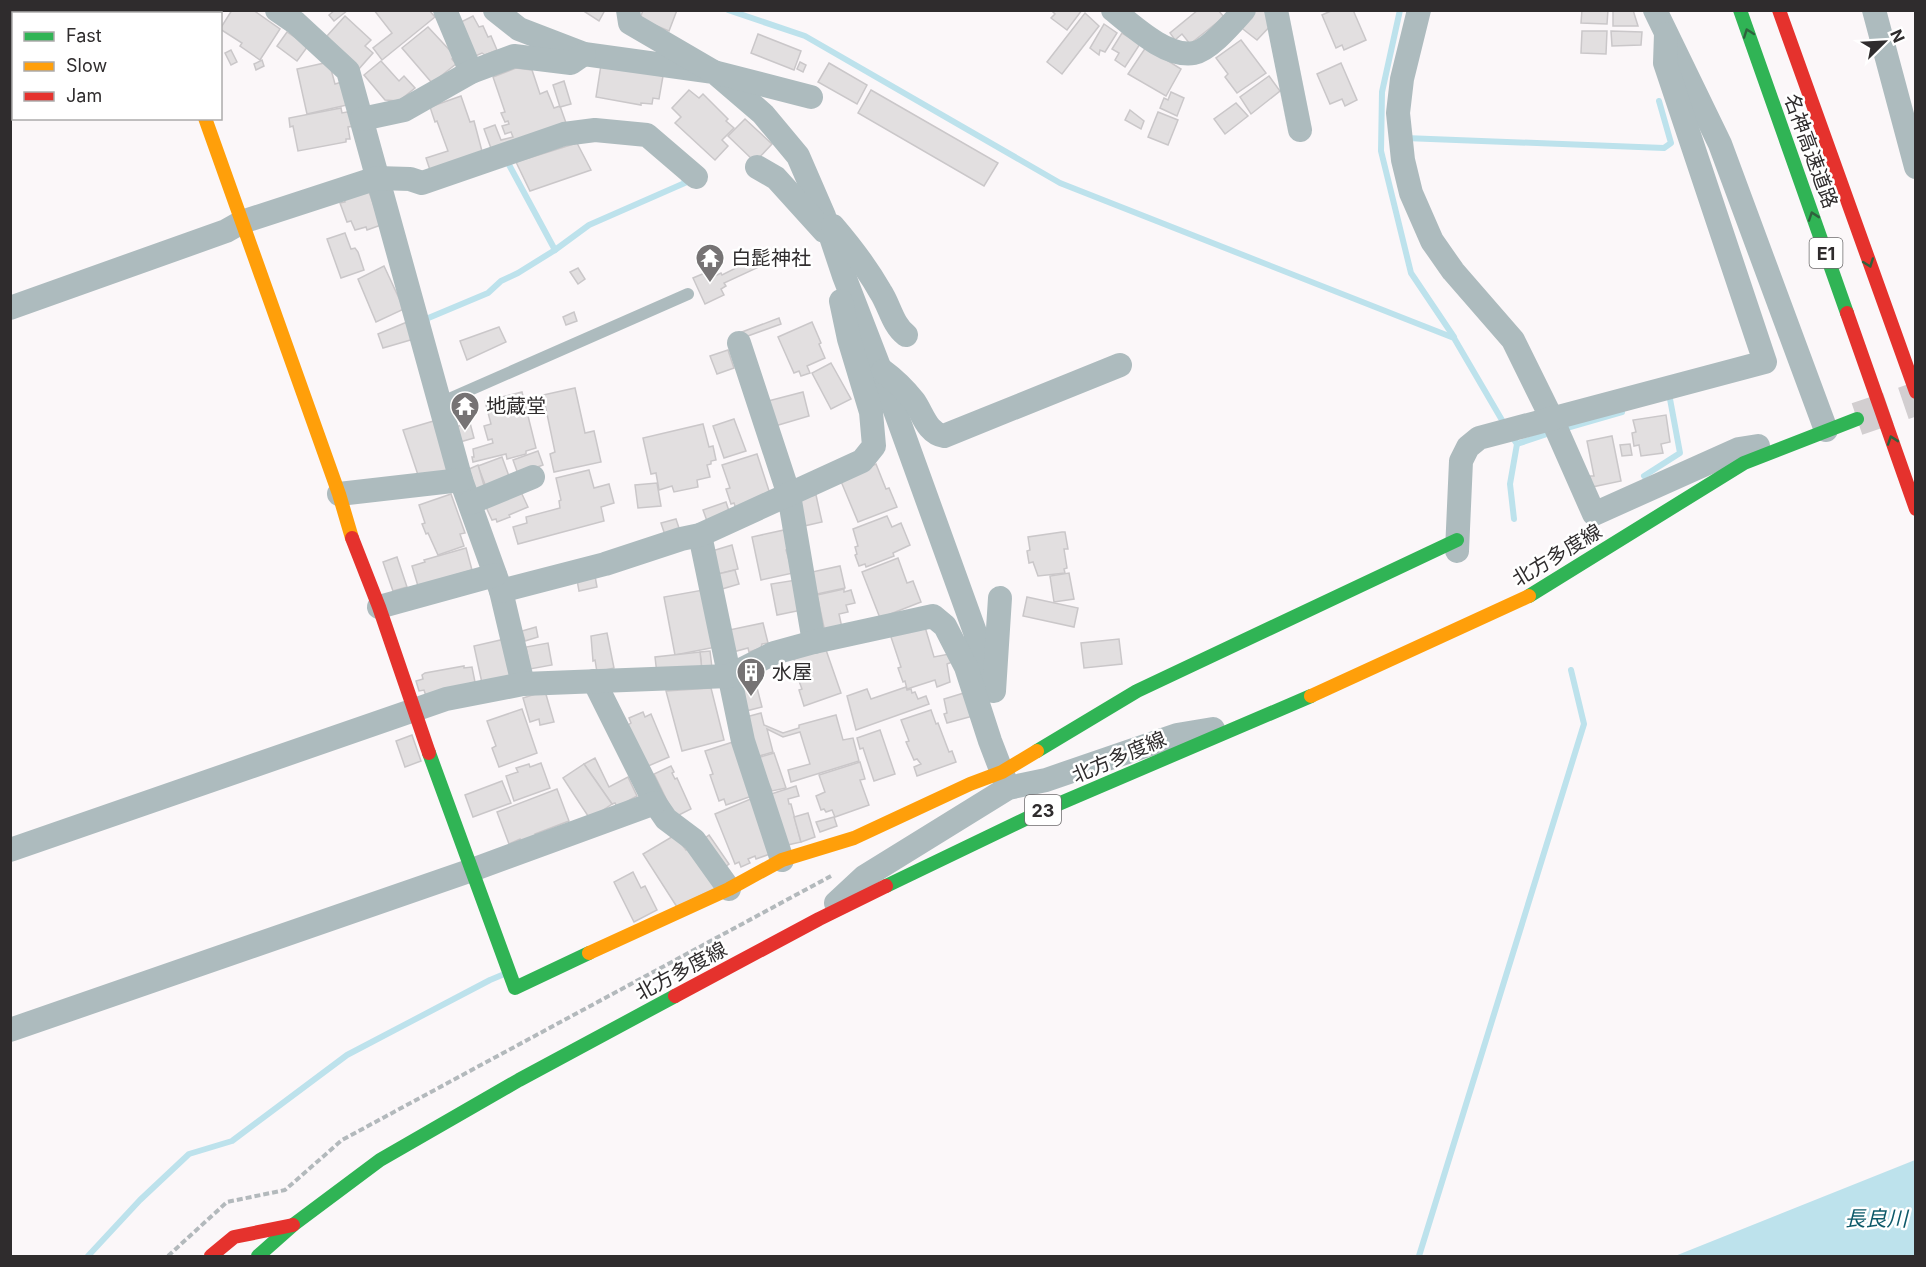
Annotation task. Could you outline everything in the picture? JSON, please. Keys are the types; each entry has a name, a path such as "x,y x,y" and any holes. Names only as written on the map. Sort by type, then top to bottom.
{"main road":[{"name":"名神高速道路","path":"1740,10 1913,502"},
{"name":"名神高速道路","path":"1779,10 1916,392"},
{"path":"206,120 339,494 355,547 379,607 413,709 515,988 640,928 729,889 782,860 854,838 970,784 1005,780 1137,691 1457,545"},
{"name":"北方多度線","path":"258,1257 293,1224 380,1160 519,1080 819,919 1042,811 1248,724 1439,639 1535,593 1744,463 1857,419"},
{"path":"211,1257 234,1237 293,1224"}],"street":[{"path":"277,10 296,23 348,71 461,480 498,583 523,684"},
{"path":"445,10 471,72"},
{"path":"495,10 519,29 584,54 714,72 811,97"},
{"path":"501,10 519,29"},
{"path":"628,10 630,23 714,72 763,114 798,156 824,216 975,632 991,713"},
{"path":"1113,10 1169,51 1195,53 1217,39 1244,10"},
{"path":"1276,10 1300,130"},
{"path":"1419,10 1402,79 1398,113 1402,160 1411,193 1432,241 1453,271 1513,340 1552,419 1594,514 1739,449 1817,434 1720,144 1655,10"},
{"path":"1874,10 1916,168"},
{"path":"1457,545 1461,461 1468,447 1479,438 1765,362 1665,63 1666,34"},
{"path":"362,118 404,110 471,72 514,56 571,63 584,54"},
{"path":"10,308 226,231 242,222 377,178 410,179 423,183 564,134 595,130 647,135 696,177"},
{"path":"757,167 776,178 833,242"},
{"path":"824,216 854,251 882,293 898,328 906,335"},
{"path":"379,607 605,564 681,538 700,536 862,461 874,446 871,412 849,339 838,291 844,276"},
{"path":"739,343 789,495 814,642"},
{"path":"880,369 892,377 914,401 932,431 936,435 944,436 1120,365"},
{"path":"470,503 533,477"},
{"path":"339,494 461,480"},
{"path":"700,536 743,741 782,860"},
{"path":"990,741 1000,598"},
{"path":"10,850 446,699 523,684 729,676 774,653 933,616 945,626 966,667 1005,780"},
{"path":"594,681 655,802 666,819 694,840 729,889"},
{"path":"819,919 864,877 1005,780 1046,780 1177,735 1248,724"},
{"path":"10,1030 472,870 655,802"}],"lane":[{"path":"440,403 688,294"}],"path":[{"path":"168,1257 226,1202 285,1190 342,1140 831,876"}],"water":[{"name":"長良川","path":"1915,1160 1915,1256 1675,1256"}],"building":[{"path":"232,10 253,10 280,29 260,60 240,46 242,43 222,30 222,26"},
{"path":"335,10 348,10 334,21 329,15"},
{"path":"374,10 429,10 435,17 382,60 373,48 392,33"},
{"path":"582,10 605,10 599,21"},
{"path":"643,10 677,10 669,31 640,19"},
{"path":"1051,10 1082,10 1067,30 1051,18 1055,14"},
{"path":"1198,10 1218,10 1224,17 1190,44 1182,34 1175,40 1170,33"},
{"path":"1254,10 1271,10 1275,21 1257,40 1239,26"},
{"path":"1333,10 1353,10 1366,40 1344,50 1342,45 1336,48 1322,15"},
{"path":"1582,10 1608,10 1607,24 1581,23"},
{"path":"1613,10 1633,10 1638,26 1613,26"},
{"path":"1085,13 1099,26 1062,74 1047,62"},
{"path":"345,16 371,40 365,46 373,53 357,71 327,36"},
{"path":"473,16 479,27 483,26 488,37 491,36 497,50 473,57 453,26"},
{"path":"1104,24 1117,33 1105,52 1100,50 1099,55 1090,48"},
{"path":"428,27 456,57 452,59 456,64 432,83 402,48"},
{"path":"1582,31 1607,31 1606,54 1581,53"},
{"path":"1611,31 1642,32 1641,45 1612,46"},
{"path":"287,32 308,46 297,61 277,46"},
{"path":"1122,33 1140,44 1125,67 1115,60 1119,53 1112,49"},
{"path":"758,34 801,51 794,70 751,53"},
{"path":"1241,40 1266,73 1237,93 1225,77 1228,74 1216,58"},
{"path":"1146,47 1181,69 1166,96 1128,74"},
{"path":"231,50 237,62 231,65 225,53"},
{"path":"262,60 264,66 256,70 254,64"},
{"path":"381,61 399,81 404,76 415,88 399,101 385,100 364,75"},
{"path":"329,62 335,84 342,82 347,105 307,114 297,69"},
{"path":"800,62 806,65 803,72 797,69"},
{"path":"829,63 867,85 857,104 818,82"},
{"path":"1341,63 1357,100 1345,106 1342,99 1330,104 1317,74"},
{"path":"601,65 663,76 659,99 653,98 652,104 641,103 641,105 596,97"},
{"path":"516,68 532,70 540,94 547,91 554,108 560,106 566,123 492,151 484,129 495,125 501,140 513,137 511,132 505,134 502,126 509,124 508,121 505,122 501,113 505,112 493,77"},
{"path":"1269,76 1280,91 1251,114 1240,97"},
{"path":"564,81 571,104 560,107 553,85"},
{"path":"689,90 699,98 703,94 734,128 722,140 728,146 715,160 675,123 681,117 672,108"},
{"path":"871,90 998,163 984,186 858,113"},
{"path":"1171,92 1184,98 1177,116 1160,108 1164,98 1168,100"},
{"path":"461,96 470,122 474,121 483,155 431,173 426,158 448,151 430,107"},
{"path":"1236,103 1248,116 1225,134 1214,119"},
{"path":"341,108 342,113 353,111 355,126 348,127 350,139 346,139 346,142 298,151 289,118"},
{"path":"1130,110 1144,121 1141,129 1125,120"},
{"path":"1158,112 1178,120 1168,145 1148,137"},
{"path":"745,119 772,144 755,162 728,136"},
{"path":"577,143 591,170 530,191 516,162"},
{"path":"369,192 381,225 367,230 366,227 355,230 351,221 347,222 340,203 345,202 344,199"},
{"path":"345,233 351,249 355,248 358,252 364,270 341,278 327,239"},
{"path":"757,258 761,266 724,283 726,286 721,289 724,295 705,304 693,278 712,270 715,276 721,273 722,275 738,267 737,265"},
{"path":"384,266 404,309 376,322 358,279"},
{"path":"578,268 585,279 578,284 570,272"},
{"path":"574,312 577,321 566,325 563,317"},
{"path":"779,318 781,324 745,337 742,332"},
{"path":"407,322 414,339 383,348 378,334"},
{"path":"812,322 825,358 807,366 810,373 801,376 799,371 794,373 778,337"},
{"path":"499,327 506,342 467,360 460,341"},
{"path":"728,350 734,368 717,374 710,356"},
{"path":"831,363 851,399 831,409 812,373"},
{"path":"575,388 585,433 594,431 601,462 554,472 550,454 555,452 543,395"},
{"path":"522,392 536,448 526,451 526,454 507,459 506,454 473,462 473,449 493,443 492,439 488,440 484,426 491,424 485,401"},
{"path":"803,392 809,416 775,426 768,401"},
{"path":"1666,415 1670,442 1661,444 1663,453 1641,456 1639,445 1634,446 1632,433 1636,432 1633,420"},
{"path":"734,419 746,451 724,458 713,426"},
{"path":"437,420 449,473 418,475 403,430"},
{"name":"地蔵堂","path":"470,423 474,438 460,442 455,427"},
{"path":"703,424 709,447 713,446 716,460 707,465 710,477 697,480 698,487 674,492 672,486 659,490 656,473 651,474 643,438"},
{"path":"1612,436 1621,481 1592,487 1590,476 1594,476 1587,441"},
{"path":"1630,444 1632,455 1622,456 1620,445"},
{"path":"538,451 543,465 518,474 513,460"},
{"path":"757,454 771,497 736,509 734,503 731,504 726,489 730,488 722,465"},
{"path":"502,457 510,479 486,487 478,466"},
{"path":"876,464 886,489 889,488 897,507 858,522 840,479"},
{"path":"478,465 485,489 474,493 467,470"},
{"path":"589,470 594,488 609,484 614,503 601,507 604,521 518,544 513,527 527,523 526,517 560,508 559,501 561,500 556,478"},
{"path":"657,483 661,506 638,508 635,485"},
{"path":"521,492 528,507 497,522 496,519 492,520 486,507"},
{"path":"451,494 465,533 460,534 464,546 438,555 422,524 425,523 419,505"},
{"path":"816,495 822,522 804,526 798,499"},
{"path":"726,502 730,514 707,521 703,510"},
{"path":"887,516 892,527 901,523 910,545 893,553 894,556 866,567 865,564 859,566 855,555 857,554 855,547 858,546 853,529"},
{"path":"676,519 680,531 665,535 661,523"},
{"path":"784,530 788,549 786,550 793,573 761,580 752,537"},
{"path":"1065,532 1068,549 1064,549 1067,568 1064,569 1065,573 1038,576 1033,562 1029,563 1028,537"},
{"path":"732,545 738,569 718,574 712,551"},
{"path":"466,548 472,570 418,586 412,566 425,562 424,560"},
{"path":"397,557 407,587 393,591 383,562"},
{"path":"898,558 907,583 913,581 921,602 880,618 862,572"},
{"path":"840,566 845,588 817,594 812,572"},
{"path":"735,570 739,584 722,589 718,574"},
{"path":"1069,573 1074,599 1054,602 1050,576"},
{"path":"595,576 597,587 579,591 577,580"},
{"path":"796,580 802,610 777,615 771,584"},
{"path":"844,589 844,592 851,590 855,603 846,605 848,612 839,614 842,628 825,632 817,595"},
{"path":"703,590 716,647 675,655 664,597"},
{"path":"1027,597 1078,608 1074,627 1023,616"},
{"path":"763,623 768,643 749,652 748,648 733,652 729,630"},
{"path":"536,627 538,637 525,641 522,631"},
{"path":"925,627 934,657 949,654 952,662 947,664 950,682 937,687 935,680 907,689 898,668 901,667 890,634"},
{"path":"607,633 614,668 597,672 595,660 593,661 591,636"},
{"path":"505,639 513,675 482,683 474,646"},
{"path":"1119,639 1122,664 1084,668 1081,643"},
{"path":"548,643 552,665 530,669 526,647"},
{"path":"825,647 841,693 804,706 799,690 802,689 799,681 801,681 794,659"},
{"path":"710,651 712,668 702,670 700,652"},
{"path":"700,652 702,671 657,674 655,657"},
{"path":"464,666 464,668 472,667 475,682 426,696 424,690 419,691 416,681 423,679 422,675 425,673"},
{"name":"水屋","path":"756,684 762,707 746,711 740,688"},
{"path":"906,687 907,690 911,689 912,693 915,692 918,699 926,696 929,704 856,730 847,696 867,689 871,699"},
{"path":"711,688 724,740 682,751 666,691"},
{"path":"545,691 554,722 540,725 539,719 530,722 523,698"},
{"path":"967,692 973,716 947,723 944,714 947,713 944,699"},
{"path":"522,709 537,753 499,767 492,748 496,746 487,721"},
{"path":"931,710 949,752 952,751 956,762 917,776 914,767 921,764 917,759 914,760 906,742 909,741 901,720"},
{"path":"643,712 645,717 651,714 669,757 646,767 628,725 631,723 629,718"},
{"path":"761,713 764,725 783,733 799,728 799,725 836,715 843,740 853,738 859,761 791,782 788,770 810,764 800,732 783,737 767,729 773,752 756,757 746,717"},
{"path":"880,730 895,774 874,781 863,748 860,749 857,738"},
{"path":"412,735 421,761 405,767 396,741"},
{"path":"736,741 752,796 726,805 724,799 719,801 705,751"},
{"path":"774,753 786,788 772,791 757,758"},
{"path":"595,758 609,787 628,777 637,796 617,807 615,803 612,804 584,764"},
{"path":"860,762 865,779 860,780 869,805 835,817 832,810 826,812 824,809 821,810 816,796 825,792 819,775"},
{"path":"541,763 550,788 514,801 506,776 518,772 516,768"},
{"path":"584,764 612,804 590,819 563,778"},
{"path":"671,766 674,772 672,773 675,779 677,778 691,809 675,817 654,774"},
{"path":"502,781 511,803 473,817 465,795"},
{"path":"796,786 799,796 788,799 801,842 783,846 768,795"},
{"path":"557,789 569,821 535,834 536,837 521,843 520,839 509,844 497,812"},
{"path":"753,798 770,854 748,859 750,863 741,867 739,862 735,864 715,814"},
{"path":"808,813 815,837 801,842 794,817"},
{"path":"834,817 837,826 820,832 816,822"},
{"path":"675,835 716,888 677,907 643,854"},
{"path":"709,835 729,864 721,870 700,842"},
{"path":"633,872 641,888 645,886 657,910 634,922 614,882"}],"waterway":[{"path":"728,10 805,36 1060,183 1454,338 1506,427"},
{"path":"1400,10 1382,92 1381,151 1411,273 1454,337"},
{"path":"1405,138 1664,148 1671,143 1659,101"},
{"path":"507,161 555,250"},
{"path":"427,323 426,319 488,293 501,281 555,250 589,225 687,182 684,179"},
{"path":"1644,476 1680,453 1670,399"},
{"path":"1563,429 1622,412"},
{"path":"1517,444 1553,432"},
{"path":"1511,435 1517,444 1510,484 1514,519"},
{"path":"1419,1256 1584,724 1571,670"},
{"path":"88,1256 140,1200 189,1154 232,1141 347,1055 502,975"}],"tunnel":[{"path":"1857,419 1916,399"}],"traffic: fast":[{"path":"1740,10 1847,313"},
{"path":"1529,596 1744,463 1857,419"},
{"path":"1037,751 1137,691 1457,540"},
{"path":"886,886 1042,811 1311,696"},
{"path":"429,753 515,988 589,953"},
{"path":"258,1256 293,1225 380,1160 519,1080 675,996"}],"traffic: slow":[{"path":"206,120 339,494 352,538"},
{"path":"1311,696 1529,596"},
{"path":"589,953 729,889 782,860 854,838 970,784 1002,772 1037,751"}],"traffic: jam":[{"path":"1779,10 1916,392"},
{"path":"1847,313 1916,509"},
{"path":"352,538 379,607 429,753"},
{"path":"675,996 886,886"},
{"path":"211,1256 234,1237 293,1225"}],"place":[{"name":"白髭神社","path":"710,284"},
{"name":"地蔵堂","path":"465,432"},
{"name":"水屋","path":"751,698"}]}
